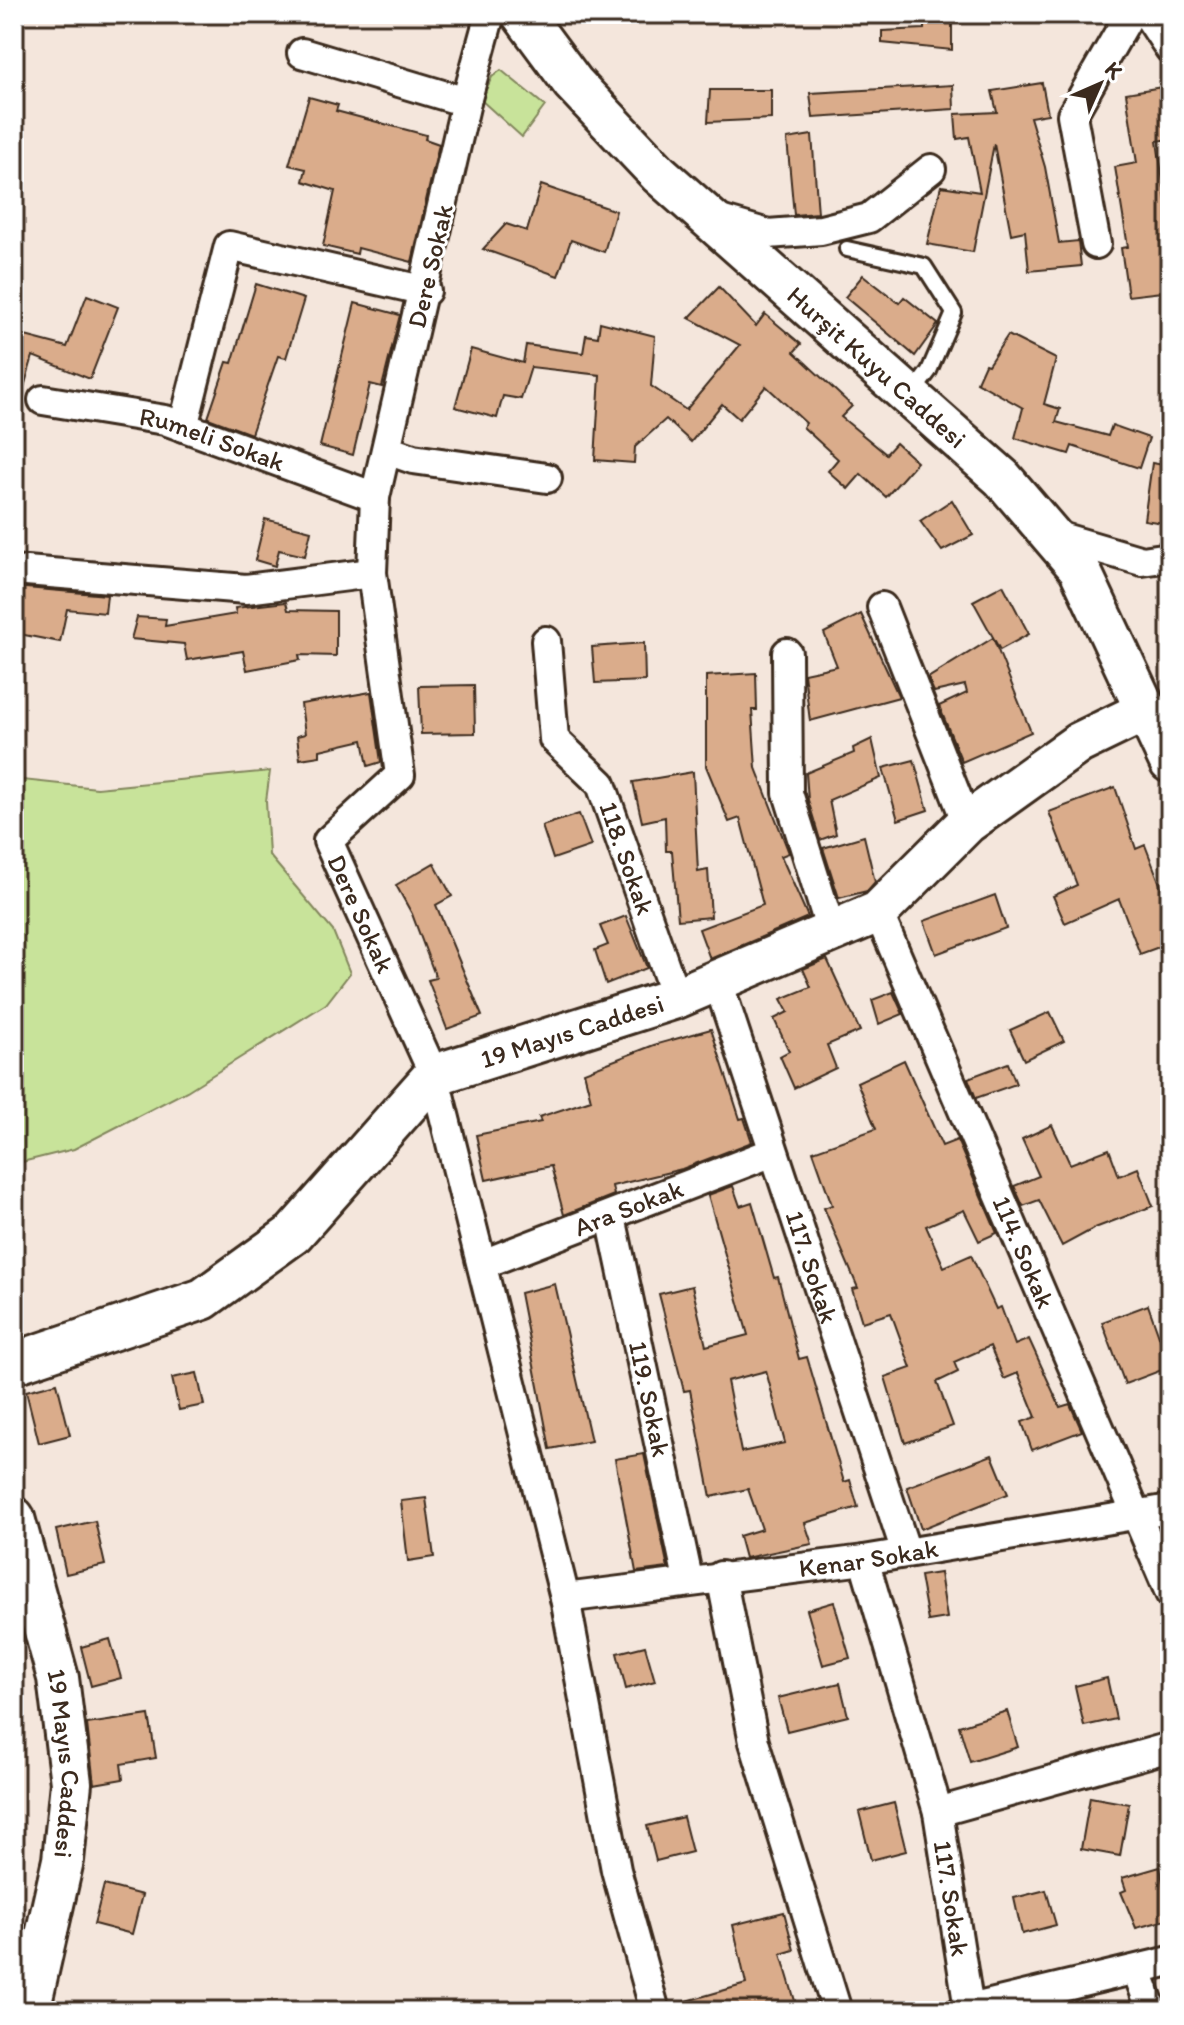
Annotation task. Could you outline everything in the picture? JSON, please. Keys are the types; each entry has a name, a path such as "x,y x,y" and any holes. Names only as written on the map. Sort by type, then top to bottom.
{"street":[{"name":"Dere Sokak","path":"490,14 466,102 426,291 375,497 372,573 400,775 328,841 434,1075 565,1598 616,1870 655,2011"},
{"name":"Hurşit Kuyu Caddesi","path":"522,14 573,83 659,174 1002,478 1079,568 1161,734"},
{"path":"1096,244 1072,115 1130,14"},
{"path":"1147,14 1170,49"},
{"path":"302,53 466,102"},
{"path":"709,216 768,234 821,230 869,218 931,169"},
{"path":"183,427 229,246 426,291"},
{"name":"Rumeli Sokak","path":"43,400 165,420 375,497"},
{"path":"387,450 413,459 547,478"},
{"path":"1049,534 1142,561 1170,557"},
{"path":"26,571 246,589 372,573"},
{"path":"882,607 967,823"},
{"name":"118. Sokak","path":"546,641 554,739 601,784 676,998"},
{"path":"787,653 788,793 832,934"},
{"name":"19 Mayıs Caddesi","path":"434,1075 676,998 832,934 878,912 967,823 1079,743 1161,734"},
{"name":"114. Sokak","path":"878,912 1170,1593"},
{"name":"117. Sokak","path":"718,982 906,1552"},
{"path":"14,1363 203,1299 293,1234 434,1075"},
{"name":"Ara Sokak","path":"483,1264 773,1152"},
{"name":"119. Sokak","path":"611,1217 688,1579"},
{"name":"Kenar Sokak","path":"565,1598 688,1579 864,1560 1170,1509"},
{"name":"19 Mayıs Caddesi","path":"14,1518 58,1678 71,1783 63,1860 29,2011"},
{"name":"117. Sokak","path":"864,1560 938,1812 965,2010"},
{"path":"721,1576 754,1742 837,2011"},
{"path":"938,1812 1170,1747"},
{"path":"965,2010 1170,1961"},
{"path":"1137,1971 1152,2011"}],"lane":[{"path":"847,249 924,266 954,313 929,371 911,395"}],"green space":[{"path":"501,70 545,106 522,137 481,100 492,77"},
{"path":"270,771 266,801 269,855 333,931 350,973 326,1004 187,1091 74,1149 14,1164 14,779 97,788"}],"building":[{"path":"924,14 952,14 952,50 882,43 882,31 924,29"},
{"path":"1042,83 1048,114 1030,117 1045,167 1059,243 1078,241 1081,266 1029,271 1025,231 1011,234 994,144 973,252 927,244 941,186 980,192 969,137 957,139 955,114 997,112 992,91"},
{"path":"953,85 954,109 813,118 810,93"},
{"path":"1168,86 1170,139 1157,141 1170,229 1170,291 1128,296 1121,248 1128,247 1115,167 1137,163 1126,93"},
{"path":"710,90 771,90 771,119 708,122"},
{"path":"309,97 338,105 336,111 426,135 425,139 439,144 412,262 358,248 357,254 323,246 335,191 303,181 306,169 289,165"},
{"path":"812,135 818,213 794,215 787,139"},
{"path":"541,185 616,211 604,252 571,240 558,276 483,249 506,224 527,231"},
{"path":"863,275 899,303 904,297 938,324 915,356 845,297"},
{"path":"256,284 304,299 286,358 278,356 251,434 208,418 227,362 232,363"},
{"path":"719,287 756,326 765,314 801,344 794,352 852,406 841,417 886,454 896,443 917,462 886,497 861,474 848,489 828,471 838,459 803,427 806,423 766,386 739,419 722,404 691,442 666,419 635,447 634,463 595,460 600,375 531,367 521,399 503,396 497,418 455,407 471,349 523,363 526,345 583,353 586,335 598,337 600,322 655,336 651,386 686,410 740,345 689,318"},
{"path":"87,295 118,307 90,379 33,356 20,401 14,400 14,333 67,347"},
{"path":"355,303 400,315 382,387 370,384 353,455 320,446"},
{"path":"1008,335 1056,359 1044,404 1060,409 1056,422 1108,436 1112,425 1149,438 1139,468 1072,446 1069,454 1015,438 1023,408 977,382 985,364 988,365"},
{"path":"1152,463 1170,466 1170,524 1144,520"},
{"path":"952,500 973,535 942,551 920,521"},
{"path":"265,519 311,531 305,556 279,550 275,566 255,560"},
{"path":"1003,585 1029,634 1000,650 973,601"},
{"path":"14,587 107,595 105,613 67,609 60,642 14,633"},
{"path":"286,602 288,610 336,611 336,656 299,655 300,660 247,670 243,651 187,660 184,644 131,639 137,617 166,619 165,626 236,614 235,608"},
{"path":"861,614 899,697 810,721 804,673 837,666 824,633"},
{"path":"993,638 1031,732 962,762 939,706 967,693 965,685 934,692 928,678"},
{"path":"644,643 645,681 595,683 592,647"},
{"path":"756,673 757,710 752,710 756,768 789,853 781,856 808,917 710,959 699,929 763,905 740,818 729,822 706,766 706,676"},
{"path":"474,685 475,733 421,734 419,686"},
{"path":"371,692 381,762 368,766 363,740 320,750 320,756 300,759 297,736 305,734 301,704"},
{"path":"872,739 881,778 829,800 836,834 820,840 808,800 806,773 854,753 853,748"},
{"path":"914,760 928,810 898,820 883,768"},
{"path":"693,772 698,872 708,870 711,917 678,920 672,851 666,851 665,817 642,822 633,782"},
{"path":"1115,787 1136,849 1145,845 1170,910 1170,943 1140,954 1119,899 1065,923 1053,896 1077,885 1049,812"},
{"path":"579,814 591,846 553,859 542,826"},
{"path":"864,836 875,882 867,891 839,898 823,848"},
{"path":"434,863 452,896 436,905 482,1016 447,1029 428,980 436,978 412,914 396,885"},
{"path":"995,895 1006,928 936,954 924,921"},
{"path":"626,916 647,968 606,984 595,950 608,945 600,926"},
{"path":"827,959 860,1031 827,1045 836,1068 794,1088 780,1056 789,1051 774,1019 788,1012 781,999 811,987 803,969"},
{"path":"893,992 903,1014 879,1024 872,1000"},
{"path":"1050,1012 1064,1041 1024,1060 1010,1030"},
{"path":"711,1029 740,1119 744,1118 752,1142 682,1169 612,1186 614,1195 564,1215 551,1166 486,1180 476,1135 541,1122 539,1117 591,1100 584,1072 654,1045"},
{"path":"904,1060 942,1146 957,1140 997,1233 979,1241 964,1210 926,1226 944,1267 971,1255 996,1309 1001,1307 1015,1345 1029,1339 1060,1407 1070,1404 1082,1431 1032,1450 1022,1422 1036,1417 1018,1373 1004,1379 990,1346 954,1362 958,1372 937,1382 953,1426 905,1443 885,1377 911,1368 891,1313 862,1322 852,1289 858,1288 824,1208 832,1205 813,1151 876,1129 857,1082"},
{"path":"1008,1063 1016,1084 976,1098 968,1078"},
{"path":"1052,1125 1070,1164 1109,1149 1119,1176 1138,1168 1153,1206 1095,1228 1062,1246 1039,1200 1023,1206 1014,1186 1039,1176 1022,1139"},
{"path":"733,1186 740,1206 752,1202 774,1278 778,1277 799,1359 807,1357 844,1482 850,1480 858,1507 805,1523 812,1544 745,1558 739,1536 762,1529 748,1489 711,1497 690,1390 684,1391 659,1294 692,1286 706,1346 748,1335 708,1195","holes":["766,1371 785,1443 741,1452 727,1381"]},
{"path":"555,1284 591,1441 550,1449 520,1293"},
{"path":"1148,1305 1170,1367 1125,1384 1102,1322"},
{"path":"197,1373 204,1405 179,1410 172,1378"},
{"path":"57,1383 70,1435 39,1443 26,1391"},
{"path":"644,1454 668,1568 636,1572 615,1459"},
{"path":"992,1455 1008,1494 921,1529 907,1487"},
{"path":"426,1498 434,1557 408,1561 401,1501"},
{"path":"95,1521 105,1565 66,1574 56,1530"},
{"path":"940,1573 947,1618 928,1621 920,1576"},
{"path":"834,1602 850,1658 823,1665 807,1610"},
{"path":"110,1639 121,1678 91,1686 81,1647"},
{"path":"645,1646 655,1681 626,1689 617,1653"},
{"path":"1107,1678 1116,1719 1084,1726 1075,1686"},
{"path":"840,1683 848,1716 787,1731 778,1698"},
{"path":"1007,1711 1018,1747 970,1762 959,1726"},
{"path":"149,1715 156,1758 121,1764 123,1779 94,1784 87,1724"},
{"path":"1090,1797 1129,1804 1120,1856 1081,1849"},
{"path":"894,1803 906,1851 871,1860 859,1812"},
{"path":"683,1817 692,1852 656,1861 647,1826"},
{"path":"1160,1867 1170,1919 1136,1928 1121,1892 1126,1890 1122,1878"},
{"path":"104,1885 142,1895 132,1934 94,1924"},
{"path":"1046,1890 1056,1925 1022,1934 1014,1898"},
{"path":"784,1912 794,1950 781,1954 798,2011 674,2011 673,2005 746,1984 733,1925"}]}
